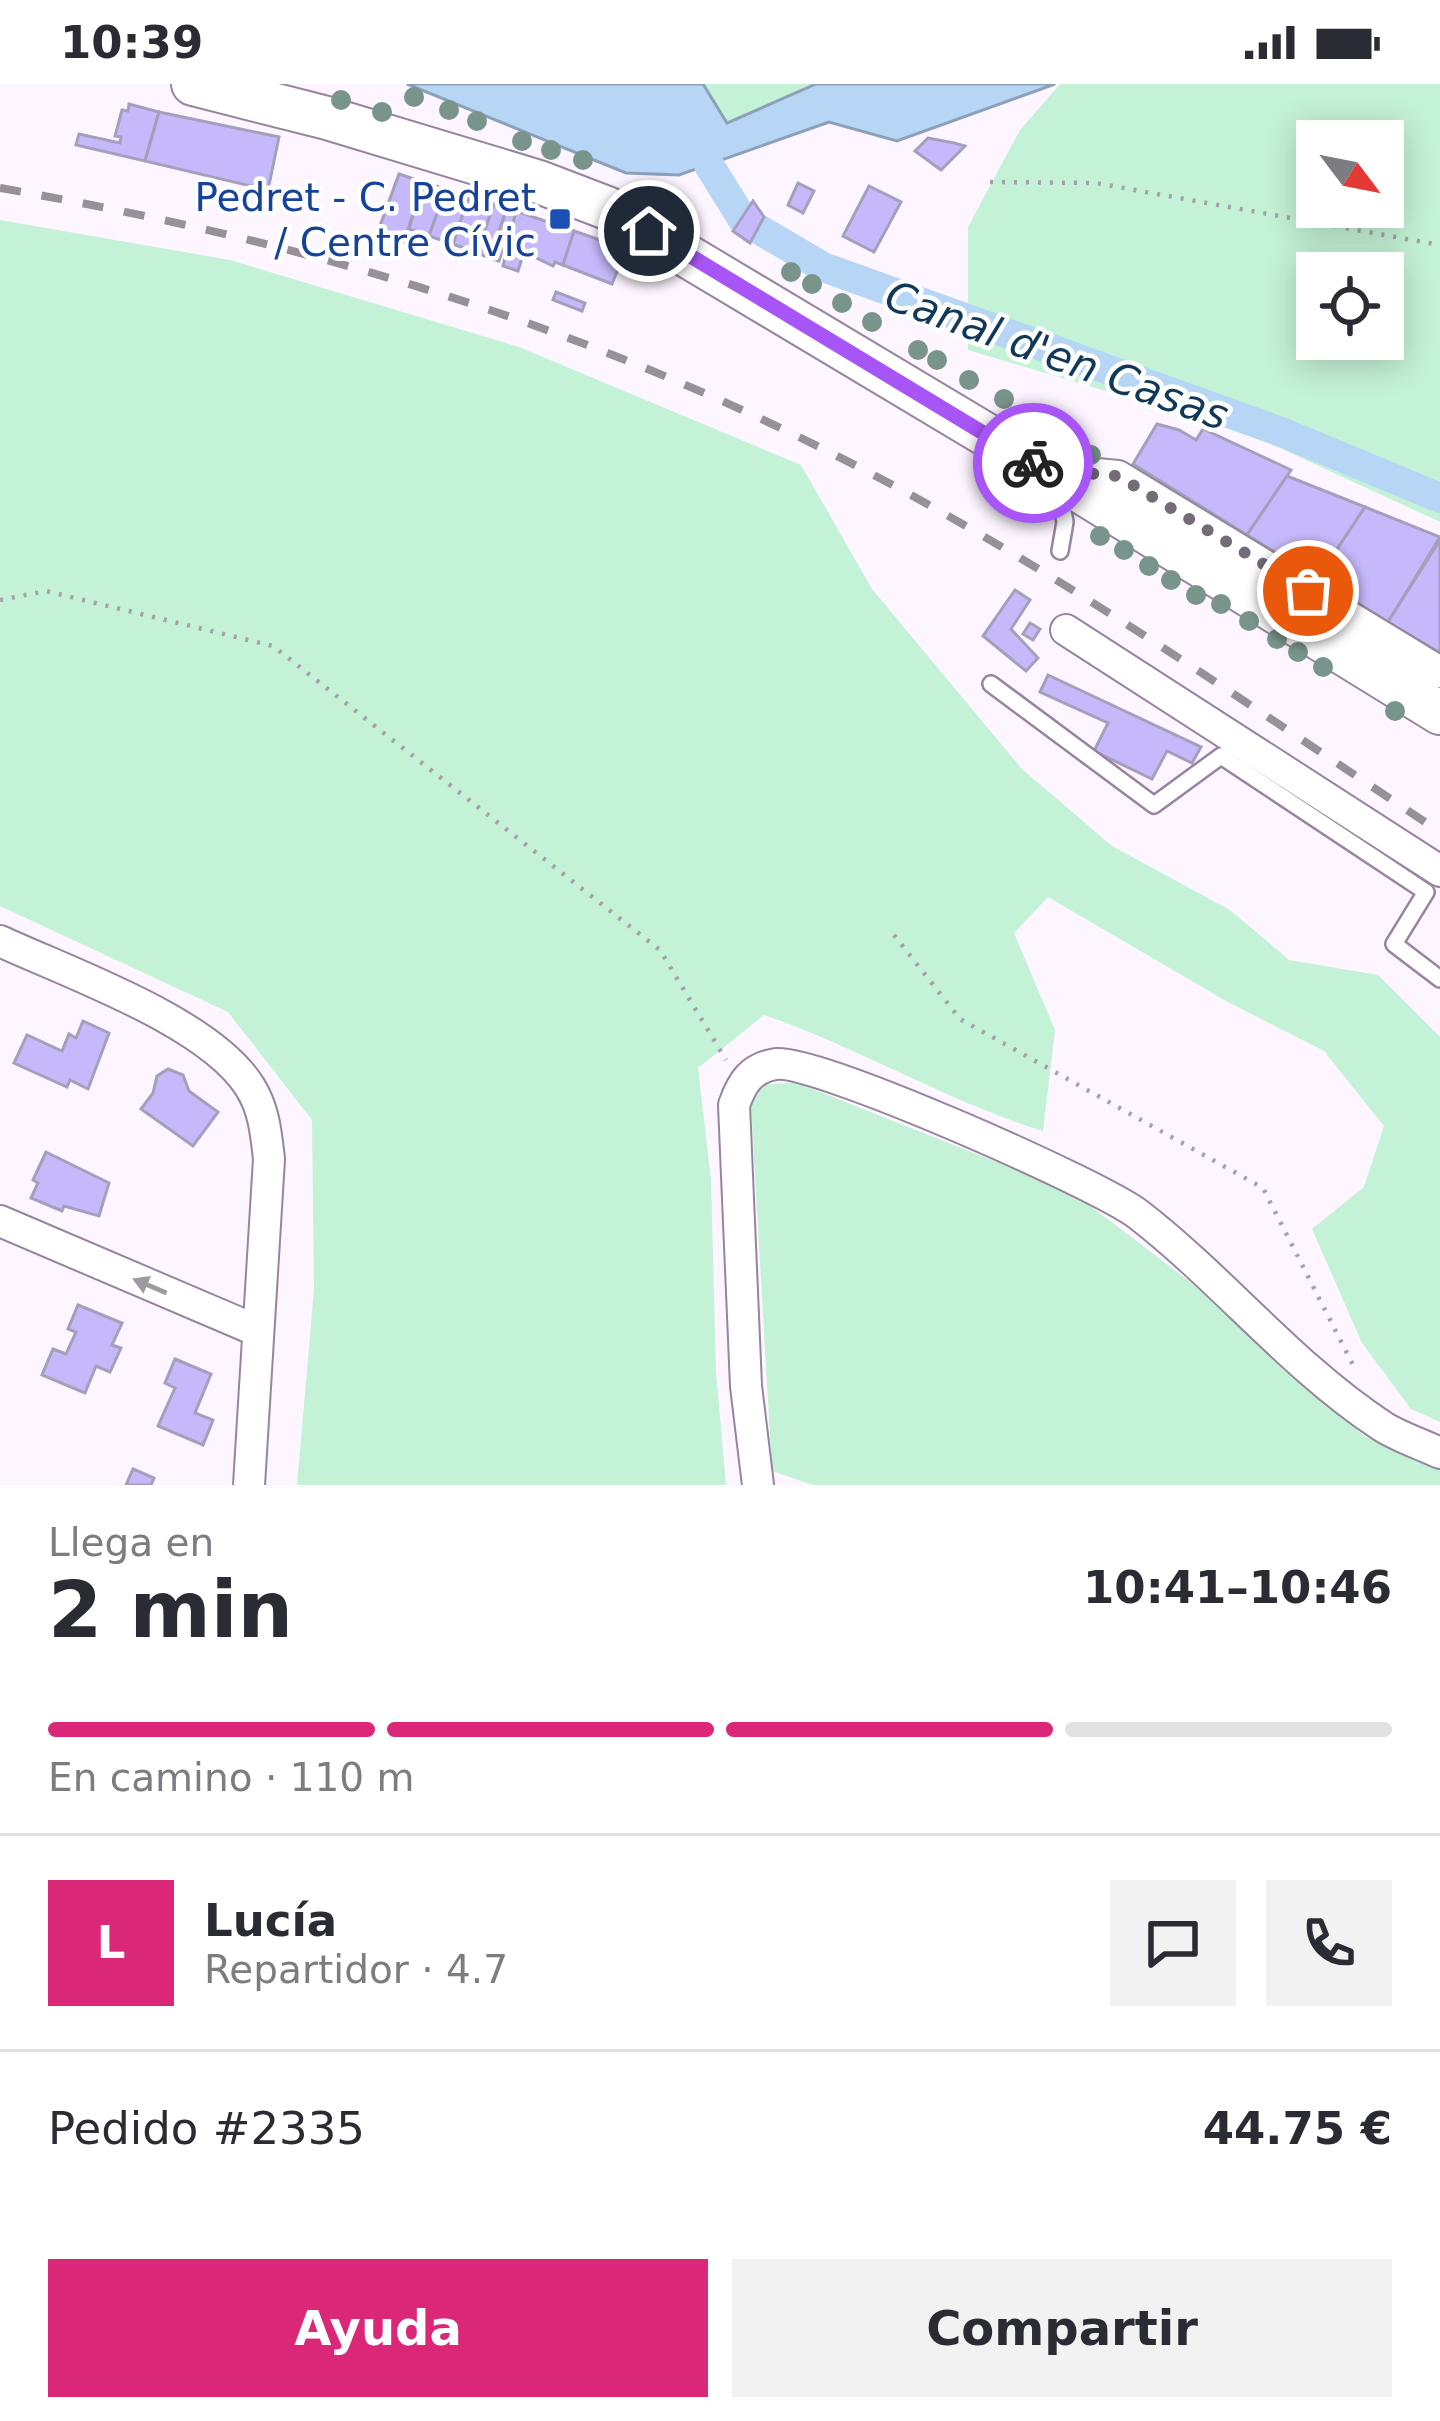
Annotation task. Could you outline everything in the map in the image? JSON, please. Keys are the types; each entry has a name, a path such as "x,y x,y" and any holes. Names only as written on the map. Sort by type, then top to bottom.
{"street":[{"path":"193,84 428,148 607,208 1440,713"},
{"path":"1057,477 1076,472 1118,476 1440,672"},
{"path":"1066,630 1433,882"},
{"path":"0,941 191,1032 241,1073 254,1092 265,1122 269,1159 249,1485"},
{"path":"758,1485 746,1386 734,1105 741,1085 754,1070 782,1063 840,1078 1092,1186 1137,1213 1210,1276 1282,1348 1384,1427 1440,1453"},
{"path":"0,1221 258,1331"}],"lane":[{"path":"1057,477 1065,522 1060,550"},
{"path":"991,684 1154,805 1221,756 1433,882 1394,944 1440,979"}],"path":[{"path":"990,182 1084,181 1440,245"},
{"path":"0,600 46,591 274,646 660,950 741,1085"},
{"path":"894,935 960,1019 1263,1188 1354,1368"}],"green space":[{"path":"703,84 816,84 726,123"},
{"path":"1060,84 1440,84 1440,522 1247,433 968,350 968,227 1020,130"},
{"path":"0,220 230,260 519,347 801,465 872,589 1022,769 1112,846 1230,910 1289,960 1378,975 1440,1037 1440,1422 1411,1409 1362,1343 1312,1229 1364,1187 1384,1126 1324,1051 1226,1001 1048,897 1014,933 1055,1030 1043,1131 764,1015 698,1068 711,1180 716,1372 726,1485 297,1485 314,1290 312,1120 228,1012 0,906"},
{"path":"795,1082 1072,1192 1189,1281 1364,1436 1440,1470 1440,1485 813,1485 772,1471 751,1105 763,1085"}],"water":[{"path":"407,84 703,84 727,123 816,84 1055,84 897,141 829,122 679,175 626,173"}],"building":[{"path":"129,104 159,112 145,161 76,145 79,134 120,143 121,137 115,136 122,110 128,111"},
{"path":"159,112 279,137 268,190 145,161"},
{"path":"928,138 965,146 941,170 915,151"},
{"path":"399,174 423,182 404,242 378,231"},
{"path":"423,182 446,189 429,236 409,229"},
{"path":"798,183 814,191 803,213 788,205"},
{"path":"869,186 901,202 874,252 843,236"},
{"path":"446,189 469,196 453,244 429,236"},
{"path":"469,196 494,204 477,253 453,244"},
{"path":"753,201 764,217 750,243 733,231"},
{"path":"494,204 507,208 490,258 477,253"},
{"path":"507,208 516,211 515,227 510,247 504,245 499,261 490,258"},
{"path":"516,211 574,231 563,265 555,262 553,266 524,252 518,271 503,266"},
{"path":"574,231 626,249 612,284 563,265"},
{"path":"556,292 585,303 582,311 553,300"},
{"path":"1157,424 1196,440 1203,429 1291,470 1247,535 1133,464"},
{"path":"1287,476 1365,507 1318,578 1247,535"},
{"path":"1365,507 1440,537 1388,622 1318,578"},
{"path":"1440,540 1440,653 1388,622"},
{"path":"1015,590 1030,600 1011,629 1038,658 1026,671 983,636"},
{"path":"1030,623 1040,629 1033,640 1023,634"},
{"path":"1048,675 1201,747 1192,763 1167,751 1152,779 1094,751 1108,723 1040,692"},
{"path":"83,1021 109,1033 88,1089 70,1080 67,1087 14,1063 27,1035 62,1051 69,1034 76,1038"},
{"path":"168,1069 183,1075 189,1091 218,1112 193,1146 141,1109 153,1093 157,1076"},
{"path":"46,1152 109,1183 99,1216 64,1206 62,1211 31,1198 38,1183 33,1180"},
{"path":"78,1305 122,1323 112,1345 121,1348 110,1372 96,1366 85,1393 42,1375 53,1349 66,1354 76,1332 68,1329"},
{"path":"175,1359 211,1374 195,1413 213,1420 203,1445 158,1426 175,1388 165,1383"},
{"path":"133,1469 154,1478 151,1485 126,1485"}],"waterway":[{"name":"Canal d'en Casas","path":"709,165 743,220 823,267 1284,433 1440,498"}],"railway":[{"path":"0,188 208,230 410,284 509,316 704,393 884,481 1047,574 1440,832"}],"way so far":[{"path":"1033,463 1057,477 1076,472 1118,476 1308,591"}],"place":[{"name":"Pedret - C. Pedret / Centre Cívic","path":"560,219"}],"route":[{"path":"649,231 1033,463"}]}
